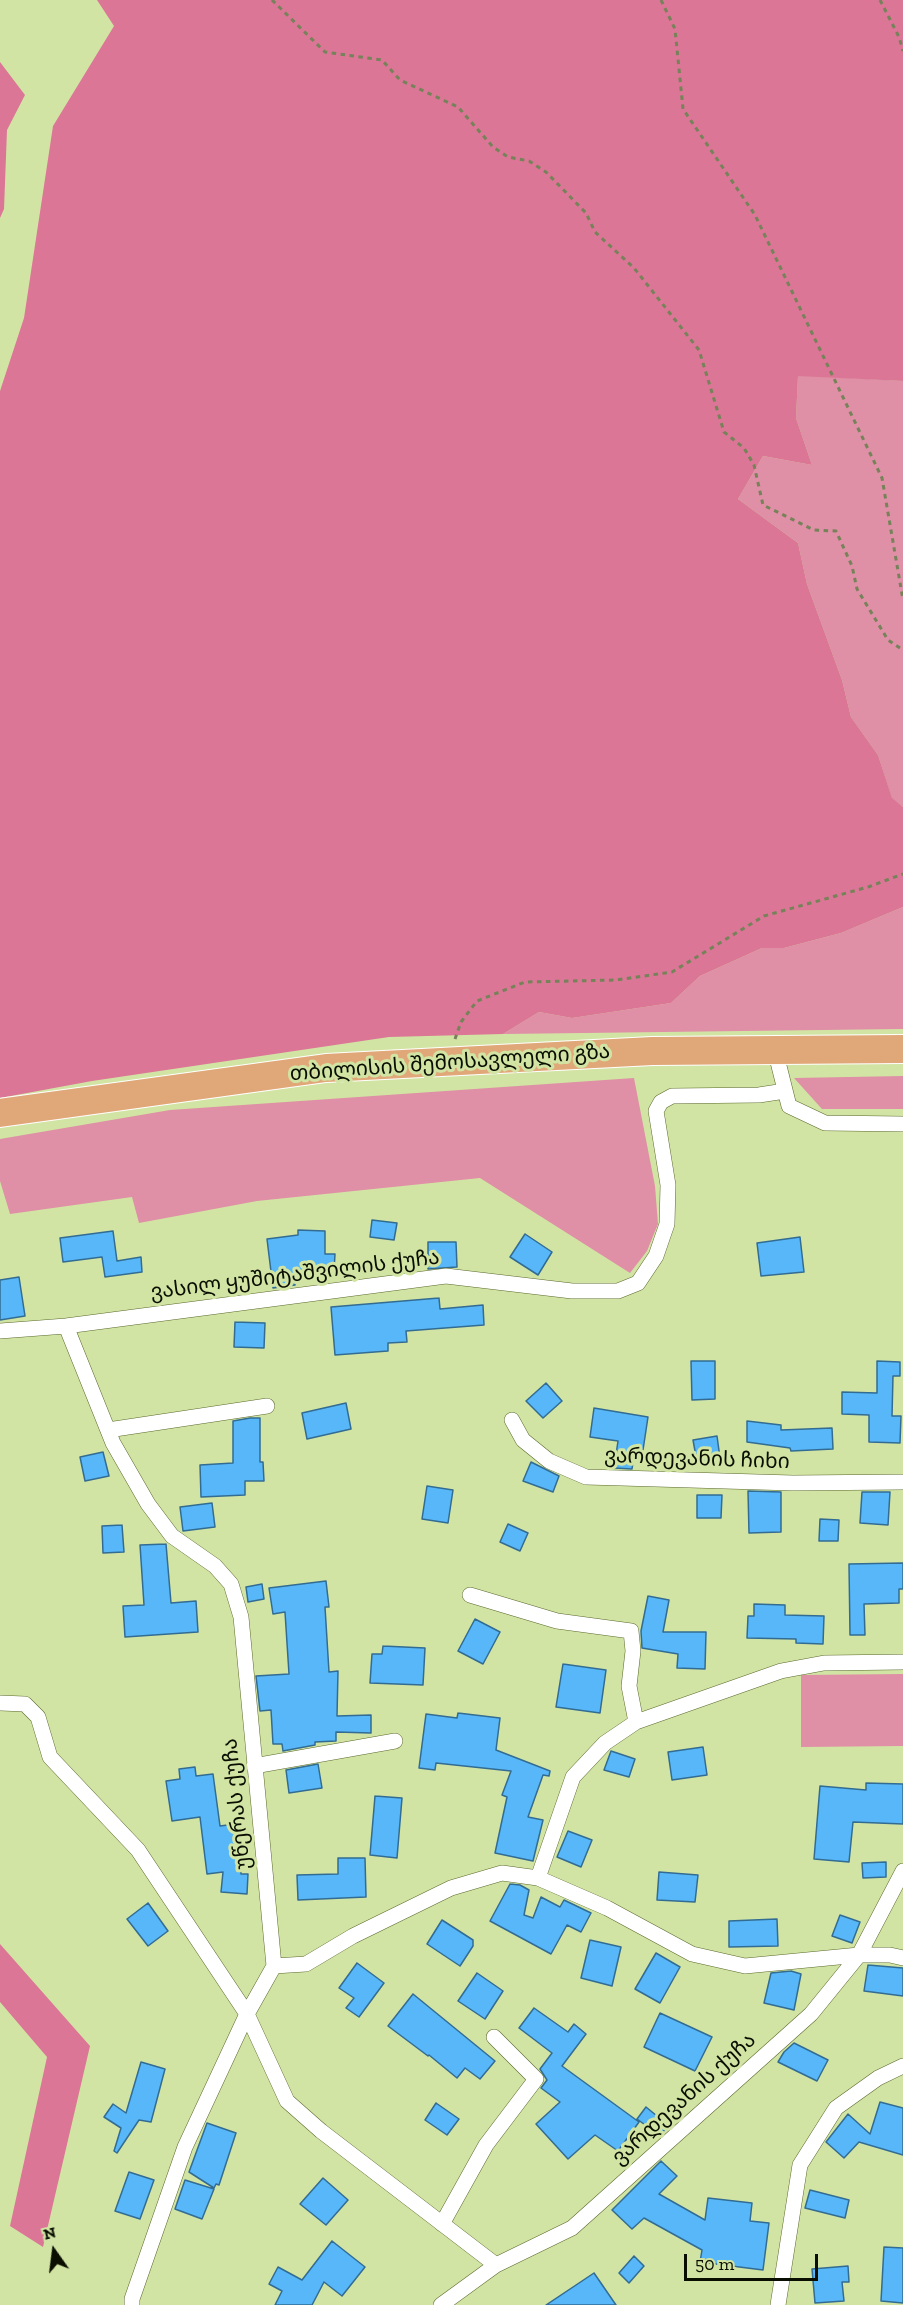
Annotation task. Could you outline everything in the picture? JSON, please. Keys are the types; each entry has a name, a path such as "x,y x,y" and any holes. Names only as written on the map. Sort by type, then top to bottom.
{"highway":[{"name":"თბილისის შემოსავლელი გზა","path":"0,1113 326,1068 652,1051 903,1049"}],"street":[{"path":"775,1050 789,1106 825,1123 903,1124"},
{"name":"ვასილ ყუშიტაშვილის ქუჩა","path":"0,1331 66,1326 446,1276 572,1291 618,1291 638,1283 656,1256 667,1224 668,1185 656,1111 661,1102 672,1096 759,1095 785,1091"},
{"name":"უწერას ქუჩა","path":"66,1326 108,1430 148,1504 172,1536 215,1566 231,1584 241,1617 274,1966"},
{"path":"108,1430 267,1406"},
{"name":"ვარდევანის ჩიხი","path":"512,1420 523,1440 549,1461 586,1477 792,1483 903,1482"},
{"path":"470,1596 557,1621 631,1631 633,1651 629,1686 636,1722"},
{"path":"538,1878 573,1777 605,1743 636,1722 782,1671 824,1663 903,1662"},
{"path":"0,1703 26,1704 38,1717 50,1757 138,1850 248,2014 287,2101 321,2131 496,2265"},
{"path":"254,1766 395,1741"},
{"name":"ვარდევანის ქუჩა","path":"441,2305 496,2265 572,2228 811,2014 859,1956 903,1871"},
{"path":"132,2305 132,2299 184,2147 248,2014 274,1966 306,1964 353,1936 451,1888 502,1873 538,1878 607,1908 692,1954 745,1966 859,1956 890,1955 903,1958"},
{"path":"442,2224 486,2145 536,2079 494,2037"},
{"path":"778,2305 800,2165 836,2108 878,2078 903,2066"}],"path":[{"path":"272,0 325,52 382,60 399,80 458,107 494,147 508,157 529,161 546,172 586,213 595,232 634,267 699,350 724,432 744,448 754,465 763,505 814,530 836,531 852,566 857,589 888,640 903,650"},
{"path":"661,0 675,29 683,110 755,215 882,478 903,600"},
{"path":"880,0 899,37 903,51"},
{"path":"446,1060 461,1022 477,1001 525,982 616,980 672,972 764,916 868,887 903,874"}],"shaded area":[{"path":"97,0 903,0 903,381 798,376 796,418 812,465 763,456 738,499 798,543 807,584 842,680 851,717 878,755 892,798 903,807 903,907 841,933 784,948 762,948 700,976 671,1003 572,1018 539,1012 503,1034 389,1037 92,1081 0,1098 0,391 24,318 53,126 114,26"},
{"path":"0,62 25,95 7,130 4,209 0,218"},
{"path":"798,375 903,381 903,807 892,799 878,755 851,717 842,680 807,584 798,543 738,499 763,456 812,465 796,418"},
{"path":"903,907 903,1029 503,1034 539,1012 572,1018 671,1003 700,976 762,948 784,948 841,933"},
{"path":"903,1076 903,1109 822,1109 794,1078"},
{"path":"634,1078 655,1186 658,1224 647,1251 630,1273 480,1178 257,1201 139,1223 132,1197 10,1214 0,1181 0,1139 170,1110"},
{"path":"903,1674 903,1746 801,1747 801,1675"},
{"path":"0,1944 90,2046 43,2247 10,2226 47,2057 0,2002"}],"building":[{"path":"372,1220 397,1223 394,1240 370,1237"},
{"path":"298,1230 325,1231 325,1254 335,1254 334,1271 294,1273 295,1285 273,1288 267,1239 298,1235"},
{"path":"113,1231 117,1261 141,1257 142,1272 105,1277 102,1257 63,1262 60,1238"},
{"path":"525,1234 552,1252 538,1275 510,1257"},
{"path":"800,1237 804,1272 761,1276 757,1243"},
{"path":"428,1242 456,1242 457,1267 428,1269"},
{"path":"19,1277 25,1316 0,1320 0,1280"},
{"path":"439,1298 440,1309 483,1305 484,1325 406,1331 407,1342 388,1343 388,1351 335,1355 331,1307"},
{"path":"235,1322 265,1323 264,1348 234,1347"},
{"path":"691,1361 715,1361 715,1399 692,1400"},
{"path":"877,1361 900,1362 900,1376 893,1376 892,1416 901,1416 900,1443 869,1442 869,1415 842,1414 842,1392 877,1393"},
{"path":"546,1383 562,1401 543,1418 526,1401"},
{"path":"346,1403 351,1429 307,1439 302,1413"},
{"path":"594,1408 648,1417 643,1450 635,1449 632,1469 614,1468 618,1441 590,1437"},
{"path":"260,1418 260,1462 263,1462 264,1481 245,1481 245,1495 201,1497 200,1465 233,1463 233,1421"},
{"path":"747,1421 781,1425 781,1430 832,1428 833,1449 791,1451 790,1448 747,1442"},
{"path":"717,1436 720,1458 697,1462 693,1440"},
{"path":"103,1452 109,1476 85,1481 80,1457"},
{"path":"531,1462 559,1476 553,1492 523,1481"},
{"path":"427,1486 453,1490 448,1523 422,1519"},
{"path":"748,1491 781,1492 781,1532 749,1533"},
{"path":"862,1492 890,1492 888,1525 860,1523"},
{"path":"697,1495 722,1495 721,1518 697,1518"},
{"path":"212,1503 215,1527 183,1531 180,1507"},
{"path":"820,1519 839,1520 838,1541 819,1541"},
{"path":"508,1524 528,1533 520,1551 500,1542"},
{"path":"122,1525 124,1552 103,1553 102,1526"},
{"path":"166,1544 171,1603 196,1601 198,1632 125,1637 123,1606 144,1605 140,1545"},
{"path":"903,1563 903,1589 899,1589 899,1603 864,1604 865,1635 850,1635 849,1564"},
{"path":"326,1581 329,1607 325,1607 329,1672 338,1671 337,1716 371,1715 371,1733 336,1732 336,1741 315,1742 315,1745 283,1751 282,1744 273,1744 271,1710 260,1711 256,1676 289,1674 285,1612 273,1614 269,1588"},
{"path":"262,1584 264,1599 248,1602 246,1587"},
{"path":"648,1596 669,1600 663,1632 706,1632 705,1669 677,1668 678,1654 642,1648 641,1631"},
{"path":"754,1604 785,1605 785,1615 824,1616 823,1644 796,1643 796,1639 747,1638 748,1616 754,1616"},
{"path":"475,1619 500,1632 483,1664 458,1651"},
{"path":"383,1646 425,1648 423,1685 370,1683 372,1654 382,1654"},
{"path":"563,1664 606,1670 600,1713 556,1707"},
{"path":"458,1713 500,1718 496,1750 550,1771 549,1776 543,1775 528,1817 543,1820 533,1861 495,1853 507,1797 502,1795 511,1771 436,1763 435,1770 419,1768 426,1714 457,1718"},
{"path":"703,1747 707,1775 672,1780 668,1752"},
{"path":"611,1751 635,1759 629,1777 604,1770"},
{"path":"318,1764 322,1788 289,1793 286,1770"},
{"path":"195,1767 196,1776 213,1774 220,1826 235,1824 241,1874 248,1874 247,1894 221,1892 223,1872 207,1874 200,1817 172,1821 166,1781 180,1779 179,1769"},
{"path":"866,1783 903,1784 903,1824 853,1822 849,1862 814,1859 820,1786 866,1790"},
{"path":"375,1796 402,1798 397,1858 370,1855"},
{"path":"568,1831 592,1840 581,1867 557,1857"},
{"path":"338,1858 365,1858 366,1897 298,1900 297,1875 338,1874"},
{"path":"886,1862 886,1877 863,1878 862,1863"},
{"path":"659,1872 698,1875 695,1902 657,1900"},
{"path":"510,1884 520,1885 529,1890 524,1915 533,1918 541,1897 560,1907 564,1900 591,1913 581,1932 567,1925 551,1954 490,1921"},
{"path":"148,1903 168,1931 148,1946 127,1919"},
{"path":"840,1915 860,1922 852,1943 832,1936"},
{"path":"777,1919 778,1946 729,1947 729,1921"},
{"path":"442,1920 473,1940 473,1946 460,1966 427,1944"},
{"path":"590,1940 621,1947 612,1986 581,1978"},
{"path":"656,1953 680,1967 660,2003 635,1989"},
{"path":"357,1963 384,1983 359,2017 346,2008 354,1998 339,1988"},
{"path":"868,1965 903,1968 903,1996 864,1991"},
{"path":"791,1971 801,1974 794,2010 764,2003 771,1973"},
{"path":"477,1973 503,1991 485,2019 458,2001"},
{"path":"413,1994 495,2061 480,2079 465,2068 457,2078 388,2026"},
{"path":"534,2008 568,2032 574,2024 586,2034 562,2066 639,2122 618,2151 595,2135 568,2159 536,2124 560,2102 541,2088 547,2080 540,2069 552,2053 519,2028"},
{"path":"660,2013 712,2037 695,2071 644,2047"},
{"path":"794,2043 828,2060 817,2081 778,2062 784,2052"},
{"path":"141,2062 165,2069 151,2122 139,2120 117,2153 114,2151 121,2128 104,2117 113,2104 126,2113"},
{"path":"880,2102 903,2108 903,2155 859,2142 844,2158 826,2142 848,2114 870,2134"},
{"path":"436,2103 459,2119 447,2135 425,2120"},
{"path":"646,2107 668,2125 660,2136 637,2119"},
{"path":"207,2123 236,2133 219,2185 216,2184 214,2188 189,2172"},
{"path":"661,2161 677,2176 659,2194 705,2220 708,2198 752,2203 750,2221 769,2223 763,2270 700,2262 702,2250 644,2218 632,2229 612,2210"},
{"path":"129,2172 154,2180 140,2219 115,2211"},
{"path":"323,2178 348,2200 326,2225 300,2204"},
{"path":"185,2180 214,2189 202,2219 175,2209"},
{"path":"810,2190 849,2200 845,2218 805,2208"},
{"path":"332,2241 365,2267 342,2296 324,2282 312,2305 275,2305 282,2291 269,2284 278,2267 302,2280"},
{"path":"884,2247 903,2248 903,2303 881,2301"},
{"path":"634,2256 644,2266 629,2283 619,2273"},
{"path":"848,2266 849,2282 842,2282 844,2301 815,2303 812,2269"},
{"path":"594,2273 616,2305 546,2305"}]}
